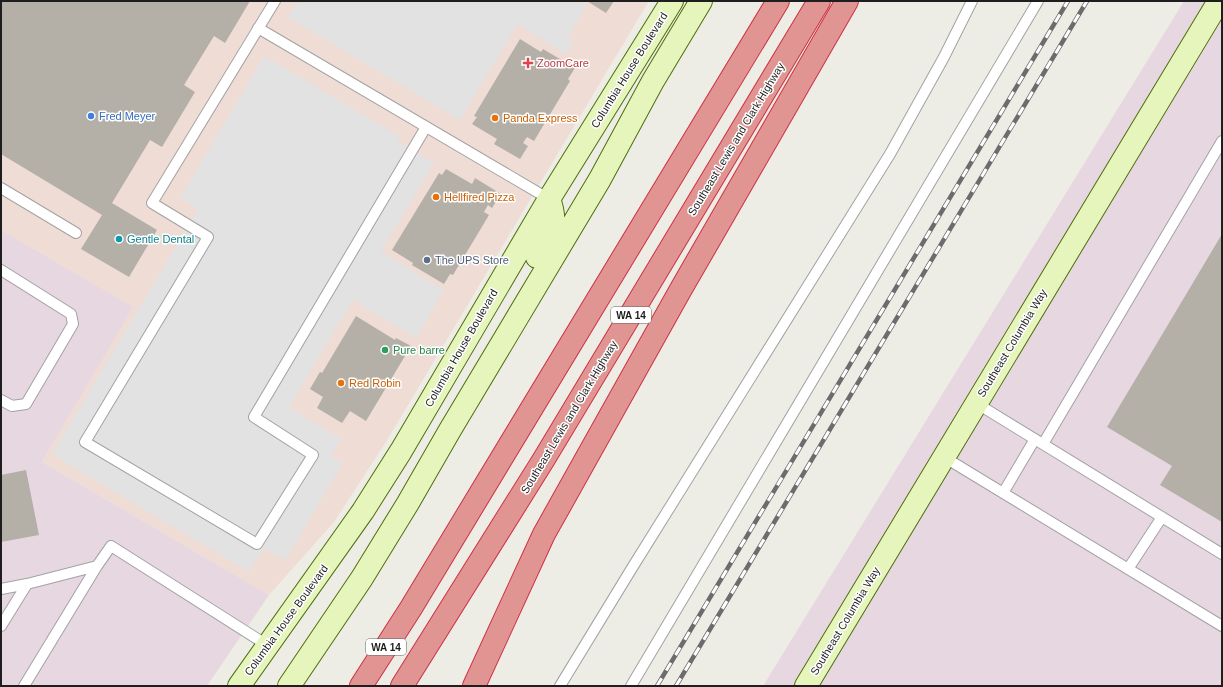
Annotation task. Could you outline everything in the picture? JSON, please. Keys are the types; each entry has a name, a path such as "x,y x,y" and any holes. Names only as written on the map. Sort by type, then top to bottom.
{"highway":[{"name":"WA 14","path":"361,686 415,601 778,1"},
{"name":"Southeast Lewis and Clark Highway","path":"402,686 544,459 819,1"},
{"path":"474,686 544,534 681,289 847,1"}],"main road":[{"name":"Columbia House Boulevard","path":"239,686 332,556 401,451 549,199 672,1"},
{"path":"289,686 362,578 408,503 600,179 653,81 701,1"},
{"name":"Southeast Columbia Way","path":"806,686 976,403 1218,9"},
{"path":"450,430 462,384 549,236 554,222 553,210 549,199"}],"lane":[{"path":"275,1 152,203 208,237 85,442 257,544 313,455 254,417 426,127"},
{"path":"560,686 890,154 944,56 972,1"},
{"path":"631,686 1038,1"},
{"path":"258,28 549,199"},
{"path":"1003,493 1039,441 1222,141"},
{"path":"1,188 76,233"},
{"path":"1,270 71,314 73,324 26,404 12,406 1,400"},
{"path":"976,403 1222,554"},
{"path":"944,457 1222,626"},
{"path":"1128,569 1162,516"},
{"path":"24,686 97,566 111,546 267,645"},
{"path":"1,589 97,566"},
{"path":"1,626 27,584"}],"shaded area":[{"path":"1,1 649,1 386,442 334,522 269,595 42,462 132,307 1,230"},
{"path":"298,1 583,1 587,4 568,37 574,41 566,54 517,24 460,120 288,17"},
{"path":"1184,1 1222,1 1222,686 763,686"},
{"path":"264,56 400,137 398,142 434,163 381,252 444,290 416,338 353,300 289,407 341,439 331,456 343,463 285,560 264,548 249,572 52,454 198,209 180,198"},
{"path":"1,230 133,307 42,462 269,595 207,686 1,686"}],"building":[{"name":"Fred Meyer","path":"1,1 250,1 225,43 214,36 184,85 195,92 162,147 150,140 112,203 157,230 129,277 81,249 102,215 1,154"},
{"path":"587,1 614,1 606,13"},
{"path":"520,39 541,52 543,49 575,68 568,79 570,81 534,141 527,137 523,143 528,146 520,159 494,144 497,139 472,124 477,117 474,116"},
{"path":"446,169 472,184 475,178 501,194 492,208 488,205 484,212 489,215 453,275 450,274 444,284 412,265 413,263 392,250 439,173 442,175"},
{"path":"1222,234 1222,522 1160,485 1172,466 1107,427"},
{"path":"356,316 395,340 396,338 411,346 366,421 350,411 342,423 317,408 323,397 310,389 320,372 322,373"},
{"path":"26,470 39,535 1,542 1,475"}],"railway":[{"path":"657,686 1068,1"},
{"path":"676,686 1087,1"}],"place":[{"name":"ZoomCare","path":"528,63"},
{"name":"Fred Meyer","path":"91,116"},
{"name":"Panda Express","path":"495,118"},
{"name":"Hellfired Pizza","path":"436,197"},
{"name":"Gentle Dental","path":"119,239"},
{"name":"The UPS Store","path":"427,260"},
{"name":"Pure barre","path":"385,350"},
{"name":"Red Robin","path":"341,383"}]}
